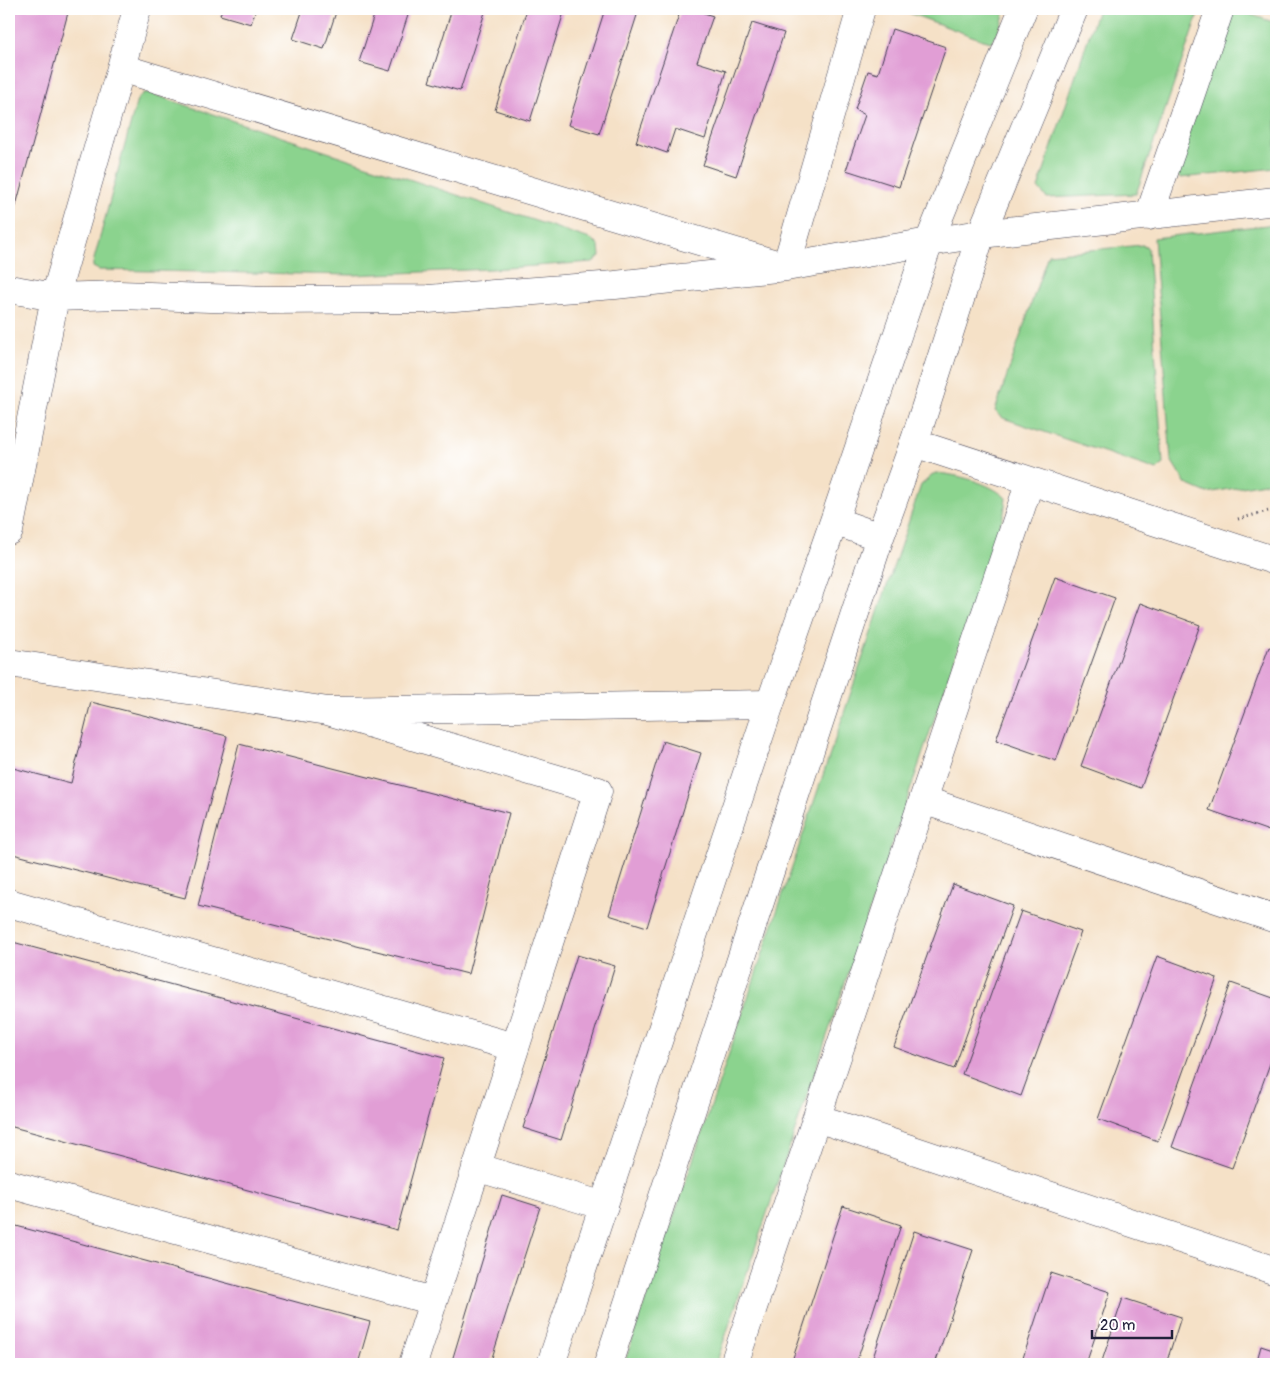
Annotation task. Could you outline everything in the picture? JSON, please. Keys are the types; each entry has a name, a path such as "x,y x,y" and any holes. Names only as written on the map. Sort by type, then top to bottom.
{"street":[{"path":"9,531 55,297 137,9"},
{"path":"786,267 860,9"},
{"path":"551,1364 770,704 929,242 1022,9"},
{"path":"608,1364 880,537 914,443 981,234 1074,9"},
{"path":"1149,216 1220,9"},
{"path":"121,68 786,267"},
{"path":"9,289 55,297 119,296 266,300 428,300 615,285 786,267 981,234 1276,201"},
{"path":"914,443 1276,562"},
{"path":"734,1364 1030,481"},
{"path":"834,521 880,537"},
{"path":"9,663 328,711 598,791 413,1364"},
{"path":"328,711 770,704"},
{"path":"923,800 1276,919"},
{"path":"9,904 514,1048"},
{"path":"817,1118 1276,1271"},
{"path":"476,1167 604,1206"},
{"path":"9,1184 433,1301"}],"green space":[{"path":"898,9 1006,9 998,33 991,42"},
{"path":"1098,9 1200,9 1136,194 1047,198 1038,188"},
{"path":"1234,9 1276,23 1276,168 1180,178 1175,173 1229,10"},
{"path":"143,93 149,93 593,240 599,246 600,256 593,262 353,275 99,270 93,267 93,263 137,100"},
{"path":"1276,224 1276,481 1207,493 1186,484 1171,460 1154,238"},
{"path":"1142,245 1148,249 1163,464 1157,470 1003,418 995,411 1048,254"},
{"path":"935,473 963,477 992,488 1006,498 1004,513 716,1364 624,1364 921,485"}],"building":[{"path":"9,9 69,9 14,213 9,212"},
{"path":"222,9 256,9 251,24 220,15"},
{"path":"303,9 337,9 324,49 293,39"},
{"path":"376,9 410,9 390,71 359,62"},
{"path":"452,9 486,9 460,91 429,82"},
{"path":"527,9 565,9 530,121 495,110"},
{"path":"605,9 639,9 599,134 568,125"},
{"path":"681,9 692,9 713,16 697,62 726,71 705,139 675,129 667,153 636,142"},
{"path":"752,23 784,33 736,176 703,165"},
{"path":"892,29 946,47 899,187 846,170 865,115 855,109 868,71 878,74"},
{"path":"1055,577 1115,598 1056,761 996,740"},
{"path":"1140,603 1200,625 1141,788 1081,766"},
{"path":"1269,647 1276,649 1276,811 1269,831 1209,810"},
{"path":"91,702 227,736 185,898 9,853 9,767 71,783"},
{"path":"663,741 701,753 647,927 609,915"},
{"path":"239,744 509,813 468,974 198,906"},
{"path":"953,884 1013,906 954,1069 894,1047"},
{"path":"1021,911 1081,932 1021,1096 962,1074"},
{"path":"9,941 444,1058 397,1230 9,1126"},
{"path":"577,955 615,966 561,1140 523,1128"},
{"path":"1157,956 1217,978 1158,1141 1098,1119"},
{"path":"1231,983 1276,999 1276,1047 1232,1168 1172,1147"},
{"path":"502,1195 540,1207 490,1364 451,1364"},
{"path":"843,1206 901,1225 856,1364 791,1364"},
{"path":"9,1224 370,1322 358,1364 9,1364"},
{"path":"914,1231 973,1250 935,1364 871,1364"},
{"path":"1051,1273 1110,1292 1086,1364 1021,1364"},
{"path":"1123,1298 1181,1317 1166,1364 1101,1364"},
{"path":"1261,1346 1276,1351 1276,1364 1256,1364"}]}
